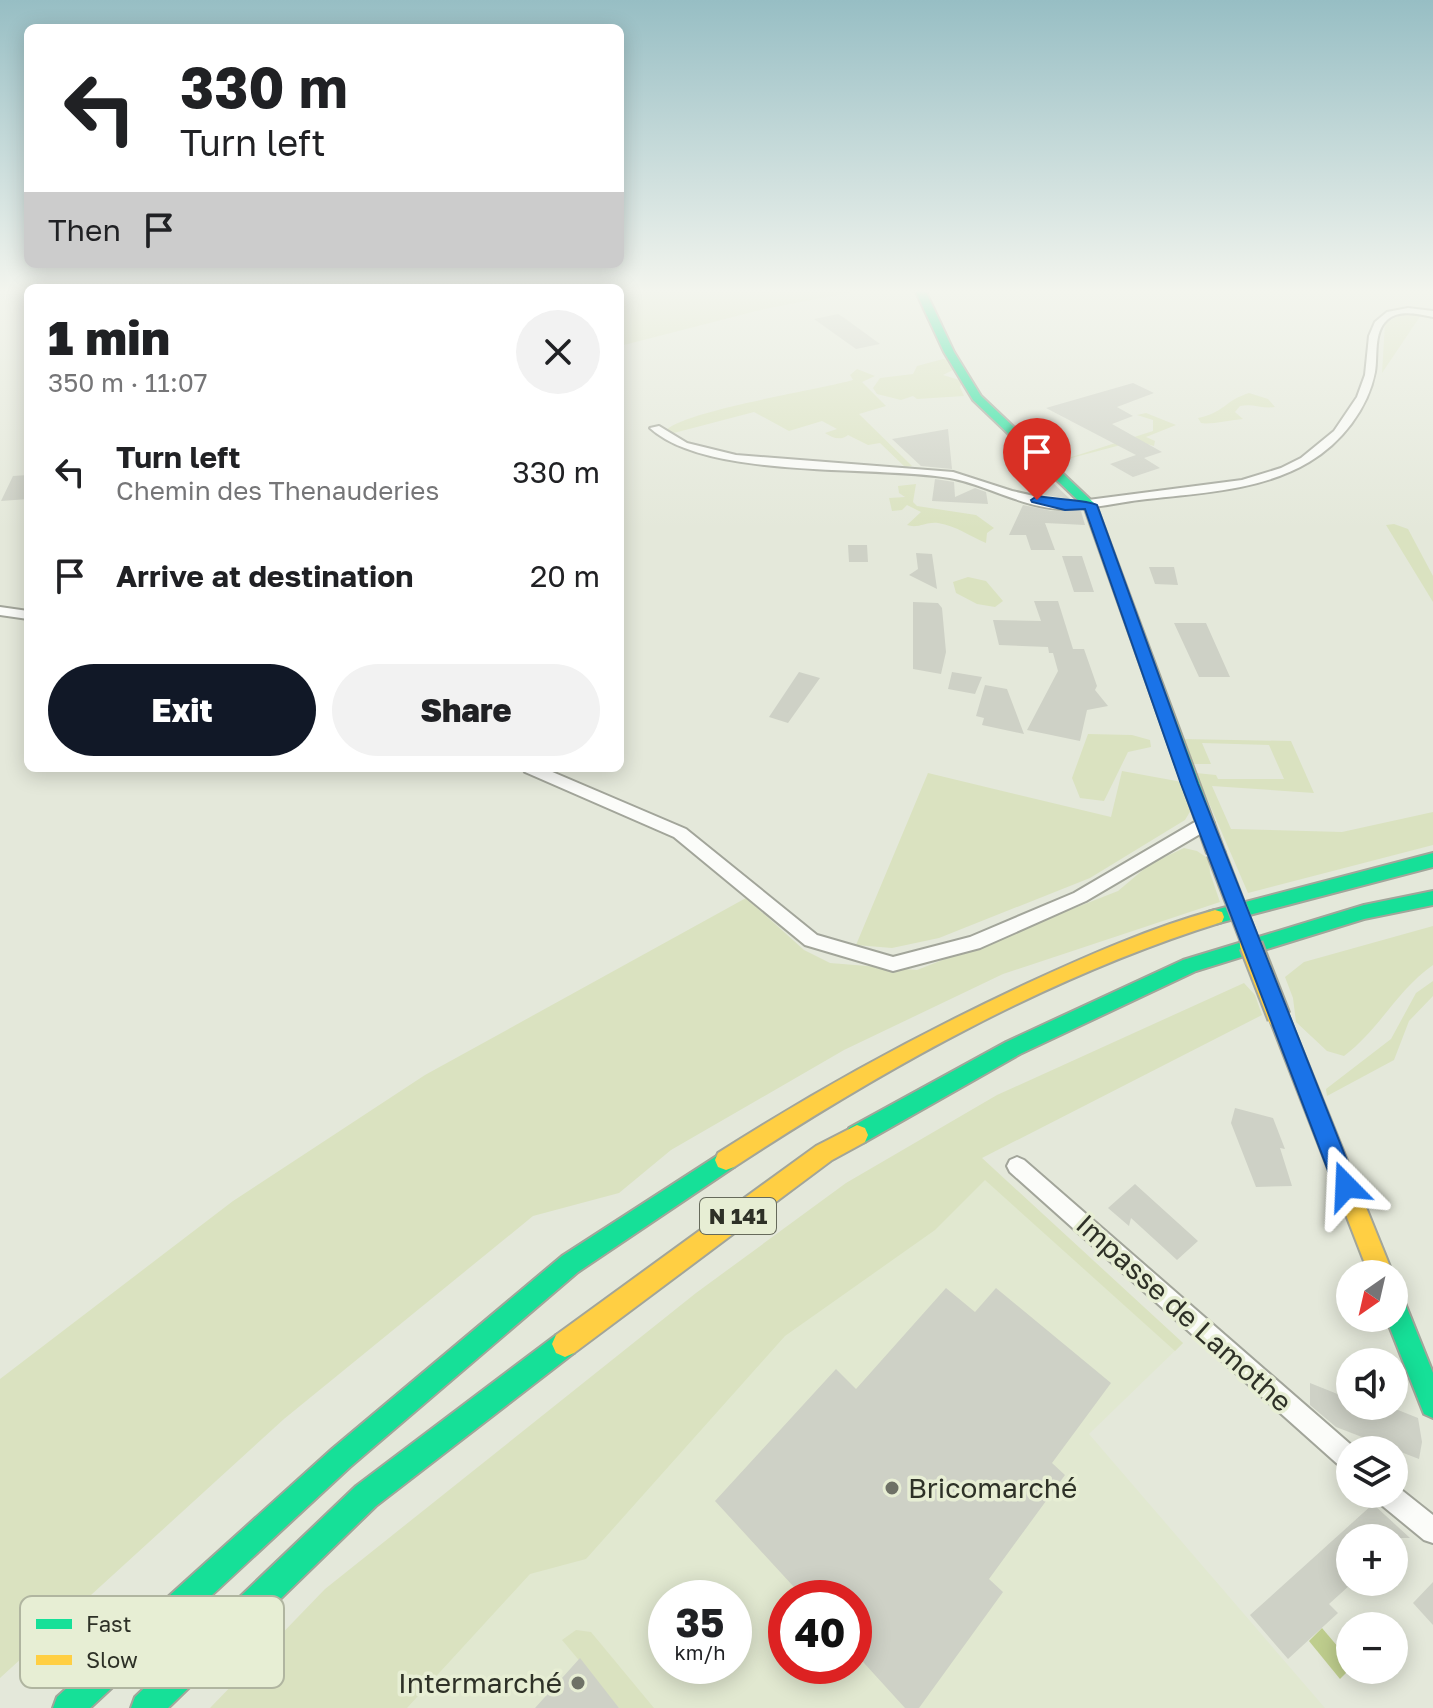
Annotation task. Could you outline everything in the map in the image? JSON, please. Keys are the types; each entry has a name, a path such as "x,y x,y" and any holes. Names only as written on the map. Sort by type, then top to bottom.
{"main road":[{"path":"962,370 984,407 1072,484 1090,505 1216,853 1375,1260"},
{"name":"N 141","path":"190,1596 341,1458 570,1264 782,1123 977,1015 1165,930 1433,860"},
{"name":"N 141","path":"262,1596 366,1496 614,1307 824,1153 1013,1048 1190,965 1364,912 1433,898"},
{"path":"1404,1332 1433,1405"},
{"name":"N 141","path":"68,1708 90,1688"},
{"name":"N 141","path":"146,1708 167,1688"}],"street":[{"path":"655,428 683,445 736,458 913,469 953,475 1009,494 1065,506 1090,505 1271,477 1314,456 1344,428 1371,370"},
{"path":"0,611 24,614"},
{"path":"539,772 680,833 811,940 893,964 974,943 1080,897 1206,823"},
{"name":"Impasse de Lamothe","path":"1017,1166 1336,1448"},
{"path":"1405,1508 1433,1531"}],"shaded area":[{"path":"859,370 875,376 862,382 886,406 859,414 912,466 905,467 880,443 868,445 848,435 839,438 825,433 837,429 822,421 789,431 754,412 670,434 665,432 675,424 721,409 853,380 850,375"},
{"path":"915,370 954,370 943,375 963,381 960,387 964,396 917,399 913,396 901,400 877,394 873,388 880,378 913,374"},
{"path":"1249,393 1268,399 1275,407 1240,406 1235,412 1243,419 1201,423 1198,418 1213,413"},
{"path":"1146,413 1176,425 1146,437 1155,441 1154,446 1136,441 1056,462 1153,431 1153,420 1137,415"},
{"path":"916,484 913,502 917,506 976,515 994,528 987,533 986,543 945,524 907,525 921,512 907,505 902,510 892,511 889,498 905,497 899,493 898,486"},
{"path":"1394,524 1408,529 1433,576 1433,602 1386,525"},
{"path":"968,577 986,581 1003,601 995,607 977,604 956,593 953,582"},
{"path":"1088,734 1132,735 1150,740 1151,747 1128,752 1104,801 1080,798 1072,778"},
{"path":"1182,739 1291,741 1314,793 1212,786 1231,829 1342,832 1433,812 1433,845 1248,893 1196,773 1216,775 1218,779 1284,779 1269,745 1202,743 1211,764 1193,764"},
{"path":"1122,771 1182,782 1191,810 1185,820 1090,878 939,938 892,948 856,945 928,773 1111,817"},
{"path":"1184,848 1197,851 1209,859 1210,873 1220,902 1003,974 844,1050 671,1150 619,1193 533,1216 284,1419 90,1596 20,1596 20,1660 0,1678 0,1379 233,1201 425,1075 746,898 804,950 830,963 917,970 1118,891 1150,864"},
{"path":"1433,926 1433,965 1409,986 1368,1034 1344,1056 1327,1051 1296,1022 1293,998 1285,977 1304,962"},
{"path":"1433,981 1433,996 1409,1021 1394,1060 1327,1096 1326,1089 1391,1039 1416,993"},
{"path":"1244,983 1255,995 1262,1015 982,1158 1183,1343 1175,1351 985,1180 935,1230 785,1336 586,1559 530,1574 407,1708 210,1708 229,1688 284,1688 284,1631 325,1589 696,1293 846,1183 997,1095"},
{"path":"982,1158 1183,1343 1089,1434 1325,1708 324,1708"},
{"path":"1322,1628 1336,1644 1336,1674 1309,1641"},
{"path":"576,1630 591,1632 654,1708 619,1708 562,1640"}],"building":[{"path":"1133,383 1154,393 1117,407 1133,416 1112,424 1162,452 1144,458 1160,468 1133,477 1110,464 1136,455 1046,408"},
{"path":"948,429 952,469 921,466 892,439"},
{"path":"24,475 24,499 1,501 13,476"},
{"path":"935,479 954,482 955,497 975,488 986,492 988,504 932,501"},
{"path":"1033,480 1038,485 1051,481 1070,499 1028,492"},
{"path":"1023,505 1052,511 1081,511 1085,525 1045,523 1055,550 1031,550 1026,535 1009,535"},
{"path":"848,545 867,545 868,562 849,562"},
{"path":"916,553 932,554 937,589 909,575 918,569"},
{"path":"1062,556 1082,556 1094,592 1074,592"},
{"path":"1149,567 1174,567 1178,585 1155,584"},
{"path":"1034,601 1058,601 1073,649 1084,649 1097,686 1095,690 1108,706 1087,710 1080,741 1027,730 1058,671 1048,647 999,645 993,620 1041,621"},
{"path":"913,602 938,603 942,608 946,652 941,674 913,669"},
{"path":"1174,623 1206,623 1230,677 1199,677"},
{"path":"799,672 820,678 788,723 769,717"},
{"path":"952,672 982,677 975,694 948,689"},
{"path":"985,685 1007,689 1024,734 982,725 984,718 976,716"},
{"path":"1235,1108 1273,1118 1285,1149 1280,1148 1292,1186 1256,1187 1231,1123"},
{"path":"1135,1184 1198,1241 1177,1260 1131,1218 1129,1226 1108,1208"},
{"name":"Bricomarché","path":"946,1288 975,1312 996,1288 1111,1383 1052,1463 1065,1475 989,1579 1003,1592 919,1708 905,1708 872,1672 872,1580 787,1580 715,1501 836,1369 856,1389"},
{"path":"1310,1383 1336,1393 1336,1420 1408,1420 1408,1414 1418,1418 1422,1442 1419,1459 1408,1455 1408,1436 1359,1436 1336,1427 1310,1405"},
{"path":"1369,1508 1377,1508 1395,1524 1351,1524"},
{"path":"1336,1537 1338,1596 1329,1604 1336,1615 1288,1659 1250,1615"},
{"path":"1433,1582 1433,1625 1413,1603"},
{"name":"Intermarché","path":"580,1658 619,1708 535,1708"}],"traffic: fast":[{"path":"960,370 977,398 1090,505 1216,853"},
{"path":"1215,917 1433,860"},
{"path":"857,1135 1013,1048 1190,965 1364,912 1433,898"},
{"path":"190,1596 341,1458 570,1264 726,1160"},
{"path":"1404,1332 1433,1405"},
{"path":"262,1596 366,1496 565,1344"},
{"path":"68,1708 90,1688"},
{"path":"146,1708 167,1688"}],"traffic: slow":[{"path":"1216,853 1279,1017"},
{"path":"726,1160 846,1086 971,1020 1115,953 1215,917"},
{"path":"1279,1017 1375,1260"},
{"path":"565,1344 824,1153 857,1135"}],"place":[{"name":"Bricomarché","path":"892,1488"},
{"name":"Intermarché","path":"578,1683"}],"route":[{"path":"1037,500 1065,506 1090,505 1190,784 1346,1186"}]}
